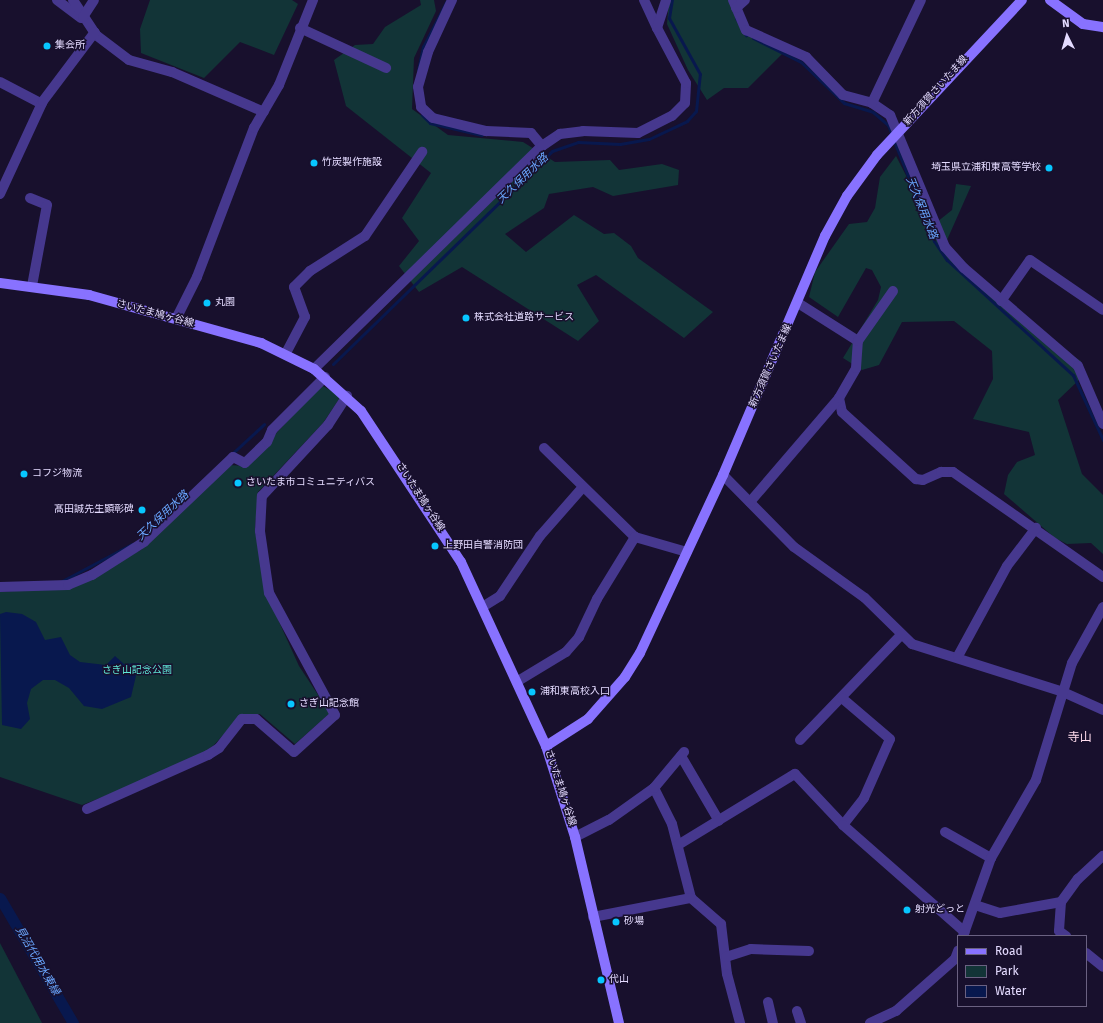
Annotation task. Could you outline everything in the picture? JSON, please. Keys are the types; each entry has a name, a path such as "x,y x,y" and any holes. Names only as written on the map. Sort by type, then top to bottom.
{"main road":[{"name":"新方須賀さいたま線","path":"546,746 588,719 625,677 652,630 723,475 835,215 862,174 1022,0"},
{"path":"1050,0 1083,24 1103,27"},
{"name":"さいたま鳩ヶ谷線","path":"0,282 88,296 176,319 286,353 325,377 347,396 374,428 449,541 484,606 546,746 575,837 619,1023"}],"street":[{"path":"57,0 84,19"},
{"path":"73,0 84,19 94,32 140,65 172,72 264,112"},
{"path":"84,19 94,0"},
{"path":"176,319 197,277 264,112 279,85 312,0"},
{"path":"452,0 428,52 418,87 421,107 433,118 486,131 531,133 542,146"},
{"path":"314,369 542,146 560,134 583,131 638,133 672,116 685,103 686,83 644,0"},
{"path":"657,28 666,0"},
{"path":"745,0 734,4 746,30 806,57 843,95 872,104 890,115 899,132 945,247 1001,301 1078,366 1103,424"},
{"path":"872,104 921,0"},
{"path":"300,28 386,68"},
{"path":"0,194 42,104 94,32"},
{"path":"0,82 42,104"},
{"path":"286,353 305,317 294,287 310,271 365,236 422,152"},
{"path":"30,198 47,205 32,286"},
{"path":"1001,301 1030,260 1103,310"},
{"path":"750,502 839,398 856,368 858,341 893,291"},
{"path":"798,303 858,341"},
{"path":"0,587 68,585 92,575 137,546 233,456 245,463 267,442 272,430 325,377"},
{"path":"87,809 208,755 219,748 242,719 256,719 294,752 335,715 269,593 260,531 262,496 328,425 347,396"},
{"path":"839,398 842,412 916,479 923,480 941,472 953,472 1036,528 1083,566 1103,577"},
{"path":"544,448 635,537 688,552"},
{"path":"723,475 794,547 865,598 901,635 912,644 958,656 994,673 1064,692 1103,710"},
{"path":"484,606 500,596 540,536 584,487"},
{"path":"958,656 1007,566 1036,528"},
{"path":"518,681 566,652 578,637 597,599 635,537"},
{"path":"678,845 795,774 843,825 964,934 991,858 1036,780 1072,664 1103,607"},
{"path":"800,740 843,699 901,635"},
{"path":"843,699 890,739 864,798 843,825"},
{"path":"575,837 609,820 654,788 683,754 719,821"},
{"path":"654,788 678,845 691,898 721,924 726,957 740,1023"},
{"path":"945,832 991,858"},
{"path":"1065,935 1059,930 1061,902 1078,879 1103,856"},
{"path":"593,917 691,898"},
{"path":"975,905 1000,913 1061,902"},
{"path":"726,957 750,949 809,950"},
{"path":"870,1023 896,1011 955,959 957,954"},
{"path":"1087,954 1103,967"},
{"path":"768,1002 773,1023"},
{"path":"797,1011 801,1023"}],"green space":[{"path":"150,0 292,0 298,4 274,55 240,42 204,78 141,53 140,29"},
{"path":"420,0 434,0 436,11 414,58 412,109 448,135 523,142 555,162 610,160 619,170 662,164 679,170 678,185 613,196 593,187 549,194 544,208 505,234 526,252 574,215 604,234 614,233 631,246 638,258 713,312 684,338 596,275 577,285 599,321 578,341 462,267 419,292 399,266 419,241 402,218 431,173 346,106 334,60 355,45 373,44 385,27 421,5"},
{"path":"669,0 730,0 744,31 785,51 748,88 724,88 707,100 688,70 667,24"},
{"path":"896,156 932,226 952,210 956,184 971,186 943,249 1035,333 1081,361 1081,378 1058,400 1082,474 1103,495 1103,554 1091,543 1067,544 1055,538 1004,494 1008,475 1017,462 1035,455 1029,432 973,419 993,379 992,351 954,321 902,322 879,365 862,370 843,358 878,300 881,287 872,270 866,268 838,317 809,297 815,272 849,224 867,222 875,208 880,177"},
{"name":"さぎ山記念公園","path":"321,385 341,396 323,423 258,492 255,530 266,593 299,666 330,713 295,744 260,714 242,714 214,745 189,763 82,805 0,777 0,592 72,587 141,550 229,465 246,466"},
{"path":"0,943 42,1023 0,1023"}],"water":[{"path":"6,612 22,614 36,622 45,640 61,637 70,655 80,662 106,665 115,656 124,664 139,663 131,697 102,709 84,706 69,688 55,680 43,680 31,689 27,703 30,719 21,729 2,725 0,614"}],"waterway":[{"name":"天久保用水路","path":"333,364 552,151 578,142 620,144 649,139 687,121 696,111 700,74 669,18 672,0"},
{"path":"418,70 423,47 446,2"},
{"name":"天久保用水路","path":"736,18 746,35"},
{"name":"天久保用水路","path":"753,38 801,62 844,103 873,112 888,125 892,135"},
{"path":"422,115 430,123 482,135"},
{"name":"天久保用水路","path":"894,141 934,241 947,260 1073,375 1103,440"},
{"name":"天久保用水路","path":"145,534 264,424"},
{"name":"天久保用水路","path":"62,581 132,544"},
{"name":"見沼代用水東縁","path":"0,898 73,1023"}],"place":[{"name":"集会所","path":"47,46"},
{"name":"竹炭製作施設","path":"314,163"},
{"name":"埼玉県立浦和東高等学校","path":"1049,168"},
{"name":"丸園","path":"207,303"},
{"name":"株式会社道路サービス","path":"466,318"},
{"name":"コフジ物流","path":"24,474"},
{"name":"さいたま市コミュニティバス","path":"238,483"},
{"name":"髙田誠先生顕彰碑","path":"142,510"},
{"name":"上野田自警消防団","path":"435,546"},
{"name":"浦和東高校入口","path":"532,692"},
{"name":"さぎ山記念館","path":"291,704"},
{"name":"射光どっと","path":"907,910"},
{"name":"砂場","path":"616,922"},
{"name":"代山","path":"601,980"}],"district":[{"name":"寺山","path":"1080,738"}]}
